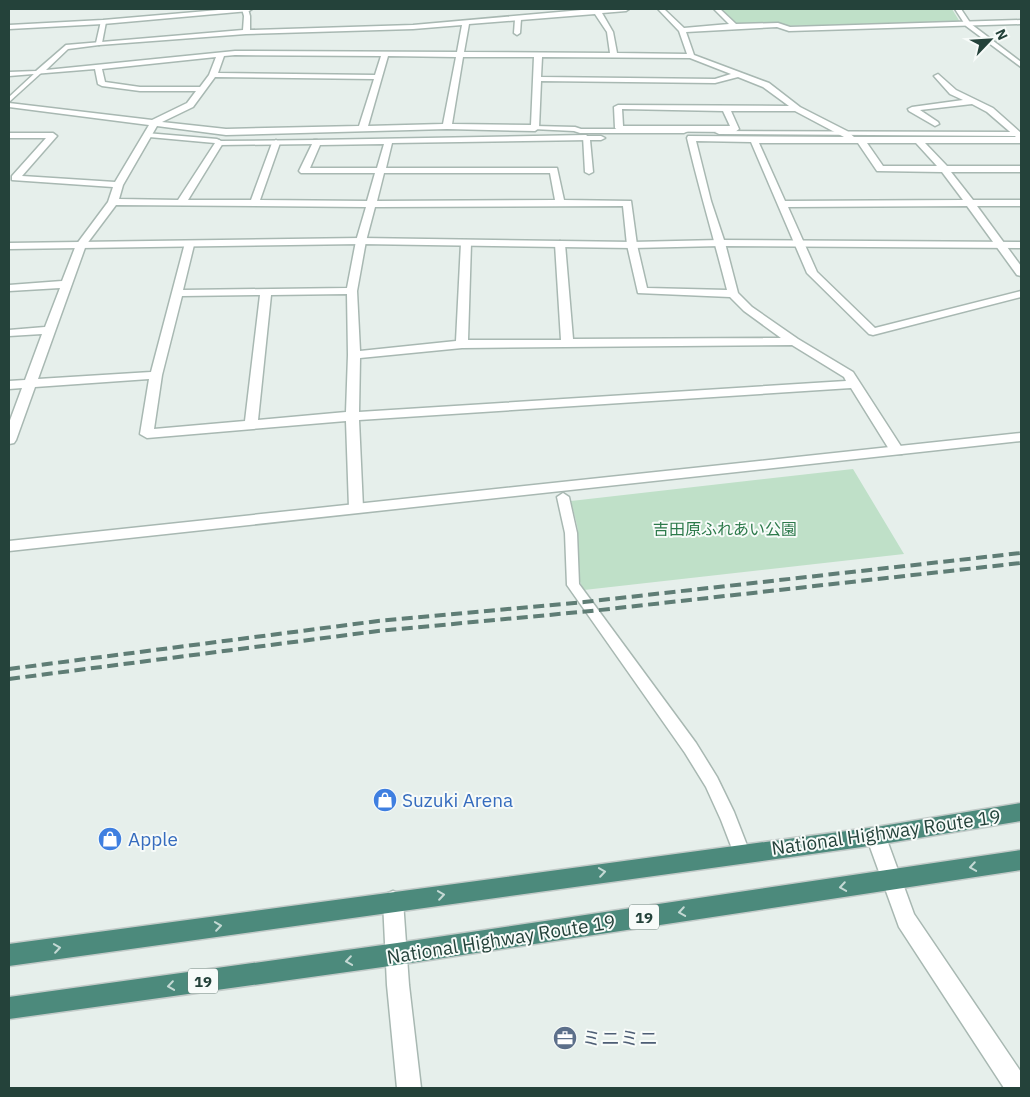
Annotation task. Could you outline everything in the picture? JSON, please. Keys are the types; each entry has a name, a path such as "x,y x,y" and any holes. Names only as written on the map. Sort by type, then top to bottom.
{"highway":[{"name":"National Highway Route 19","path":"9,955 876,836 1021,812"},
{"name":"National Highway Route 19","path":"9,1008 397,954 1021,860"}],"street":[{"path":"9,26 103,22 247,9 246,32"},
{"path":"38,73 66,47 99,43 246,32 414,27 626,9"},
{"path":"661,9 682,30 691,56"},
{"path":"717,9 734,26"},
{"path":"958,9 968,25 1021,65"},
{"path":"598,10 610,32 614,56"},
{"path":"682,30 734,26 778,25 789,29 1021,22"},
{"path":"447,126 466,23"},
{"path":"300,38 304,30"},
{"path":"292,53 296,46"},
{"path":"9,74 38,73 221,54 691,56 766,85 796,109 844,132 856,140 880,169 1021,169"},
{"path":"9,440 81,245 113,202 118,184 149,135 155,122 190,105 213,75 221,54"},
{"path":"363,128 385,54"},
{"path":"9,104 226,132 447,126 534,128 538,56"},
{"path":"98,66 102,84 140,89 202,89"},
{"path":"536,79 714,81 741,74"},
{"path":"213,75 377,77"},
{"path":"938,76 953,92 990,110 1020,137"},
{"path":"935,124 912,109 973,101"},
{"path":"726,108 735,129 619,128 618,107 726,108 796,109"},
{"path":"9,135 53,136 14,178 118,184"},
{"path":"897,451 853,384 849,374 794,341 748,309 733,294 720,243 706,201 691,138 918,140 1020,137"},
{"path":"560,203 554,170 304,171 317,142 586,138"},
{"path":"356,508 352,416 354,354 352,291 361,241 373,204 389,140"},
{"path":"754,140 812,273 873,332 1021,294"},
{"path":"918,140 944,168 1021,273"},
{"path":"182,202 219,143"},
{"path":"254,204 276,143"},
{"path":"113,202 254,204 628,203 632,245 642,292 733,294"},
{"path":"781,204 1021,204"},
{"path":"9,246 189,245 361,241 632,245 720,243 1021,245"},
{"path":"462,344 466,243"},
{"path":"560,244 567,344"},
{"path":"189,245 156,376 147,434 352,416 853,384"},
{"path":"9,288 66,284"},
{"path":"176,293 352,291"},
{"path":"251,424 266,293"},
{"path":"9,333 49,330"},
{"path":"354,354 462,344 794,341"},
{"path":"9,385 156,376"},
{"path":"9,546 1021,437"},
{"path":"876,836 906,920 1018,1088"},
{"path":"393,901 398,985 409,1088"}],"lane":[{"path":"517,33 518,19"},
{"path":"99,43 103,22"},
{"path":"9,100 38,73"},
{"path":"534,128 575,129 580,131 844,132 1020,137"},
{"path":"149,135 182,137 217,141 219,143 317,142"},
{"path":"589,172 586,138 691,138"},
{"path":"563,497 571,533 573,585 690,750 728,814 742,853"}],"green space":[{"path":"720,9 952,9 960,22 743,27 737,26"},
{"name":"吉田原ふれあい公園","path":"853,469 904,554 584,590 579,576 578,532 571,501"}],"railway":[{"path":"9,669 378,621 584,602 1021,553"},
{"path":"9,679 378,631 591,611 1021,563"}],"place":[{"name":"Suzuki Arena","path":"385,800"},
{"name":"Apple","path":"110,839"},
{"name":"ミニミニ","path":"565,1038"}]}
